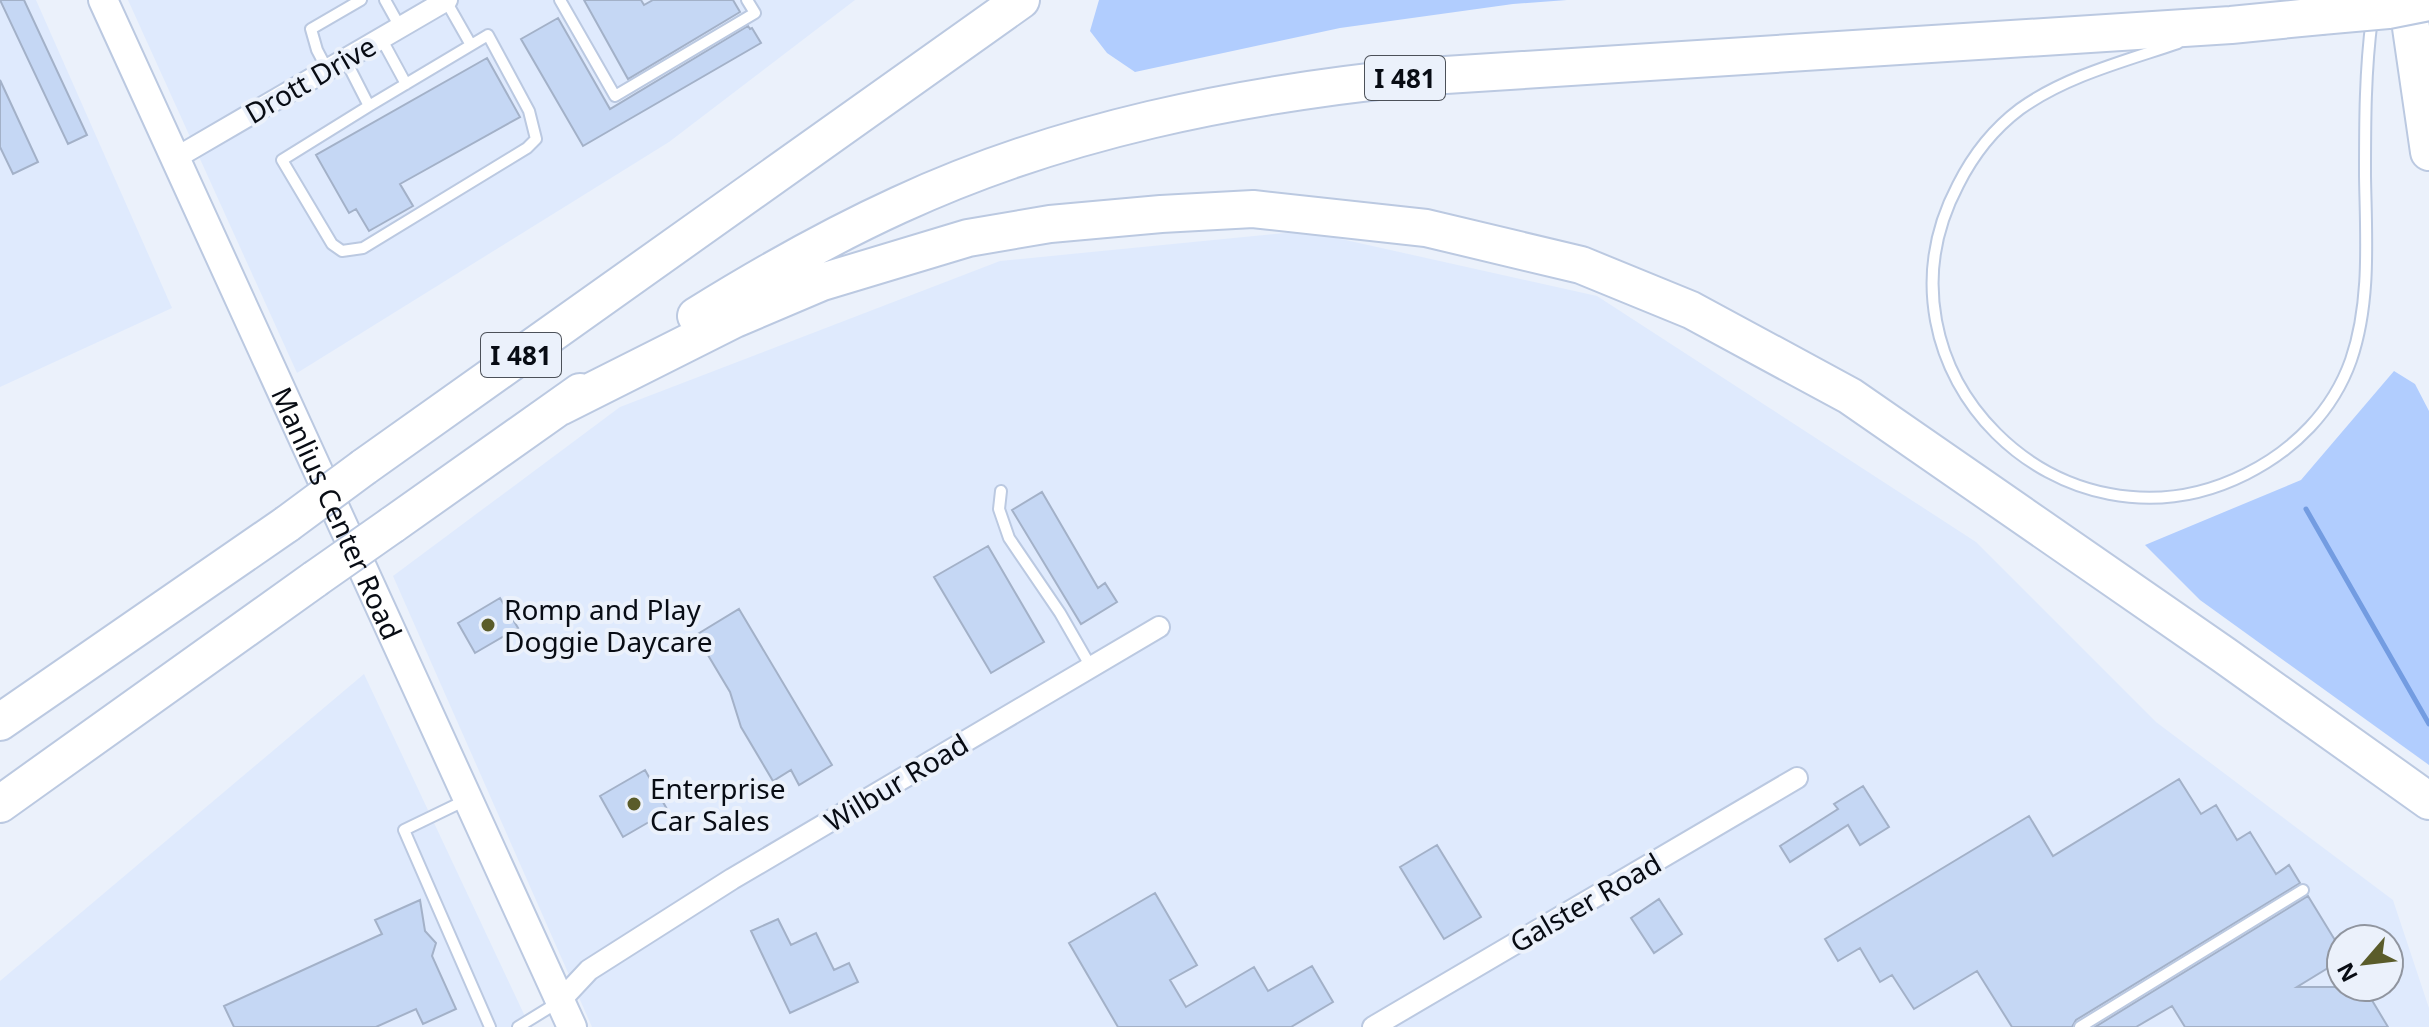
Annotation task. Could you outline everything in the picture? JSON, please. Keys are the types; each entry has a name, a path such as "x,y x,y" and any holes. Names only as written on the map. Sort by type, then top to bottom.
{"highway":[{"name":"I 481","path":"0,722 287,524 1021,0"},
{"path":"2407,0 2429,152"},
{"name":"I 481","path":"0,804 560,407 729,296 796,257 899,205 985,170 1091,135 1262,96 1414,77 2231,25 2388,10 2429,2"},
{"path":"560,407 735,319 822,282 968,238 1050,224 1253,209 1426,228 1581,265 1691,310 1850,396 2429,801"}],"main road":[{"name":"Manlius Center Road","path":"103,0 572,1027"}],"street":[{"name":"Drott Drive","path":"174,159 446,0"},
{"name":"Wilbur Road","path":"560,1001 589,970 732,879 1159,627"},
{"name":"Galster Road","path":"1373,1027 1797,778"}],"lane":[{"path":"361,0 311,29 317,50 336,64 369,106"},
{"path":"385,0 400,27"},
{"path":"446,0 471,45"},
{"path":"560,0 615,96 755,13 747,0"},
{"path":"2231,25 2070,81 2022,108 1973,155 1949,201 1937,239 1933,282 1937,326 1951,372 1976,411 2010,448 2030,463 2076,486 2100,493 2148,498 2193,493 2235,479 2270,461 2303,435 2330,402 2351,361 2365,298 2366,62 2374,0"},
{"path":"488,35 529,111 536,139 527,148 363,248 342,251 332,244 282,160 471,45 488,35"},
{"path":"381,38 406,84"},
{"path":"1001,491 999,509 1009,538 1060,613 1091,667"},
{"path":"468,799 404,830 490,1027"},
{"path":"2080,1027 2303,890"},
{"path":"518,1027 560,1001"}],"shaded area":[{"path":"0,0 36,0 172,308 0,387"},
{"path":"128,0 855,0 669,142 297,373"},
{"path":"1099,0 1567,0 1513,4 1340,28 1135,72 1107,53 1090,31"},
{"path":"1305,231 1597,296 1976,542 2156,722 2393,900 2401,923 2325,923 2325,1003 2405,1003 2405,936 2429,1008 2429,1027 592,1027 393,576 620,407 1000,261"},
{"path":"2394,371 2415,384 2429,411 2429,765 2200,600 2145,545 2301,480"},
{"path":"364,674 530,1027 0,1027 0,981"}],"building":[{"path":"0,0 24,0 87,135 68,144"},
{"path":"584,0 641,0 644,5 653,0 733,0 740,12 628,79"},
{"path":"558,18 610,109 748,26 761,43 583,146 521,39"},
{"path":"487,58 520,117 400,184 413,206 369,231 356,209 349,213 316,155"},
{"path":"0,80 38,162 13,174 0,147"},
{"path":"1042,492 1098,588 1105,583 1117,602 1081,624 1012,510"},
{"path":"988,546 1044,642 991,673 934,577"},
{"name":"Romp and Play Doggie Daycare","path":"500,598 518,628 475,653 458,623"},
{"path":"739,609 832,765 799,785 791,770 773,781 741,727 730,692 696,635"},
{"name":"Enterprise Car Sales","path":"645,770 668,811 623,837 600,796"},
{"path":"2179,779 2201,814 2216,805 2237,840 2250,832 2276,874 2289,865 2300,883 2076,1020 2072,1027 2012,1027 1977,971 1914,1009 1892,975 1880,982 1860,948 1838,961 1825,939 2029,816 2053,856"},
{"path":"1863,786 1889,827 1860,845 1848,825 1790,862 1780,846 1838,809 1834,804"},
{"path":"1437,845 1481,917 1444,939 1400,867"},
{"path":"1155,893 1197,965 1170,980 1186,1007 1254,967 1268,991 1312,966 1333,1002 1291,1027 1118,1027 1069,943"},
{"path":"2308,896 2325,924 2325,970 2297,987 2325,987 2325,1003 2374,1003 2388,1027 2185,1027 2172,1006 2136,1027 2095,1027"},
{"path":"1659,899 1682,934 1654,953 1631,918"},
{"path":"420,900 425,931 436,943 432,956 456,1009 423,1024 416,1009 376,1027 234,1027 224,1006 382,934 375,920"},
{"path":"778,919 791,945 816,933 834,970 849,963 858,982 790,1013 751,931"}],"waterway":[{"path":"2306,509 2429,724"}],"place":[{"name":"Romp and Play Doggie Daycare","path":"488,625"},
{"name":"Enterprise Car Sales","path":"634,804"}]}
